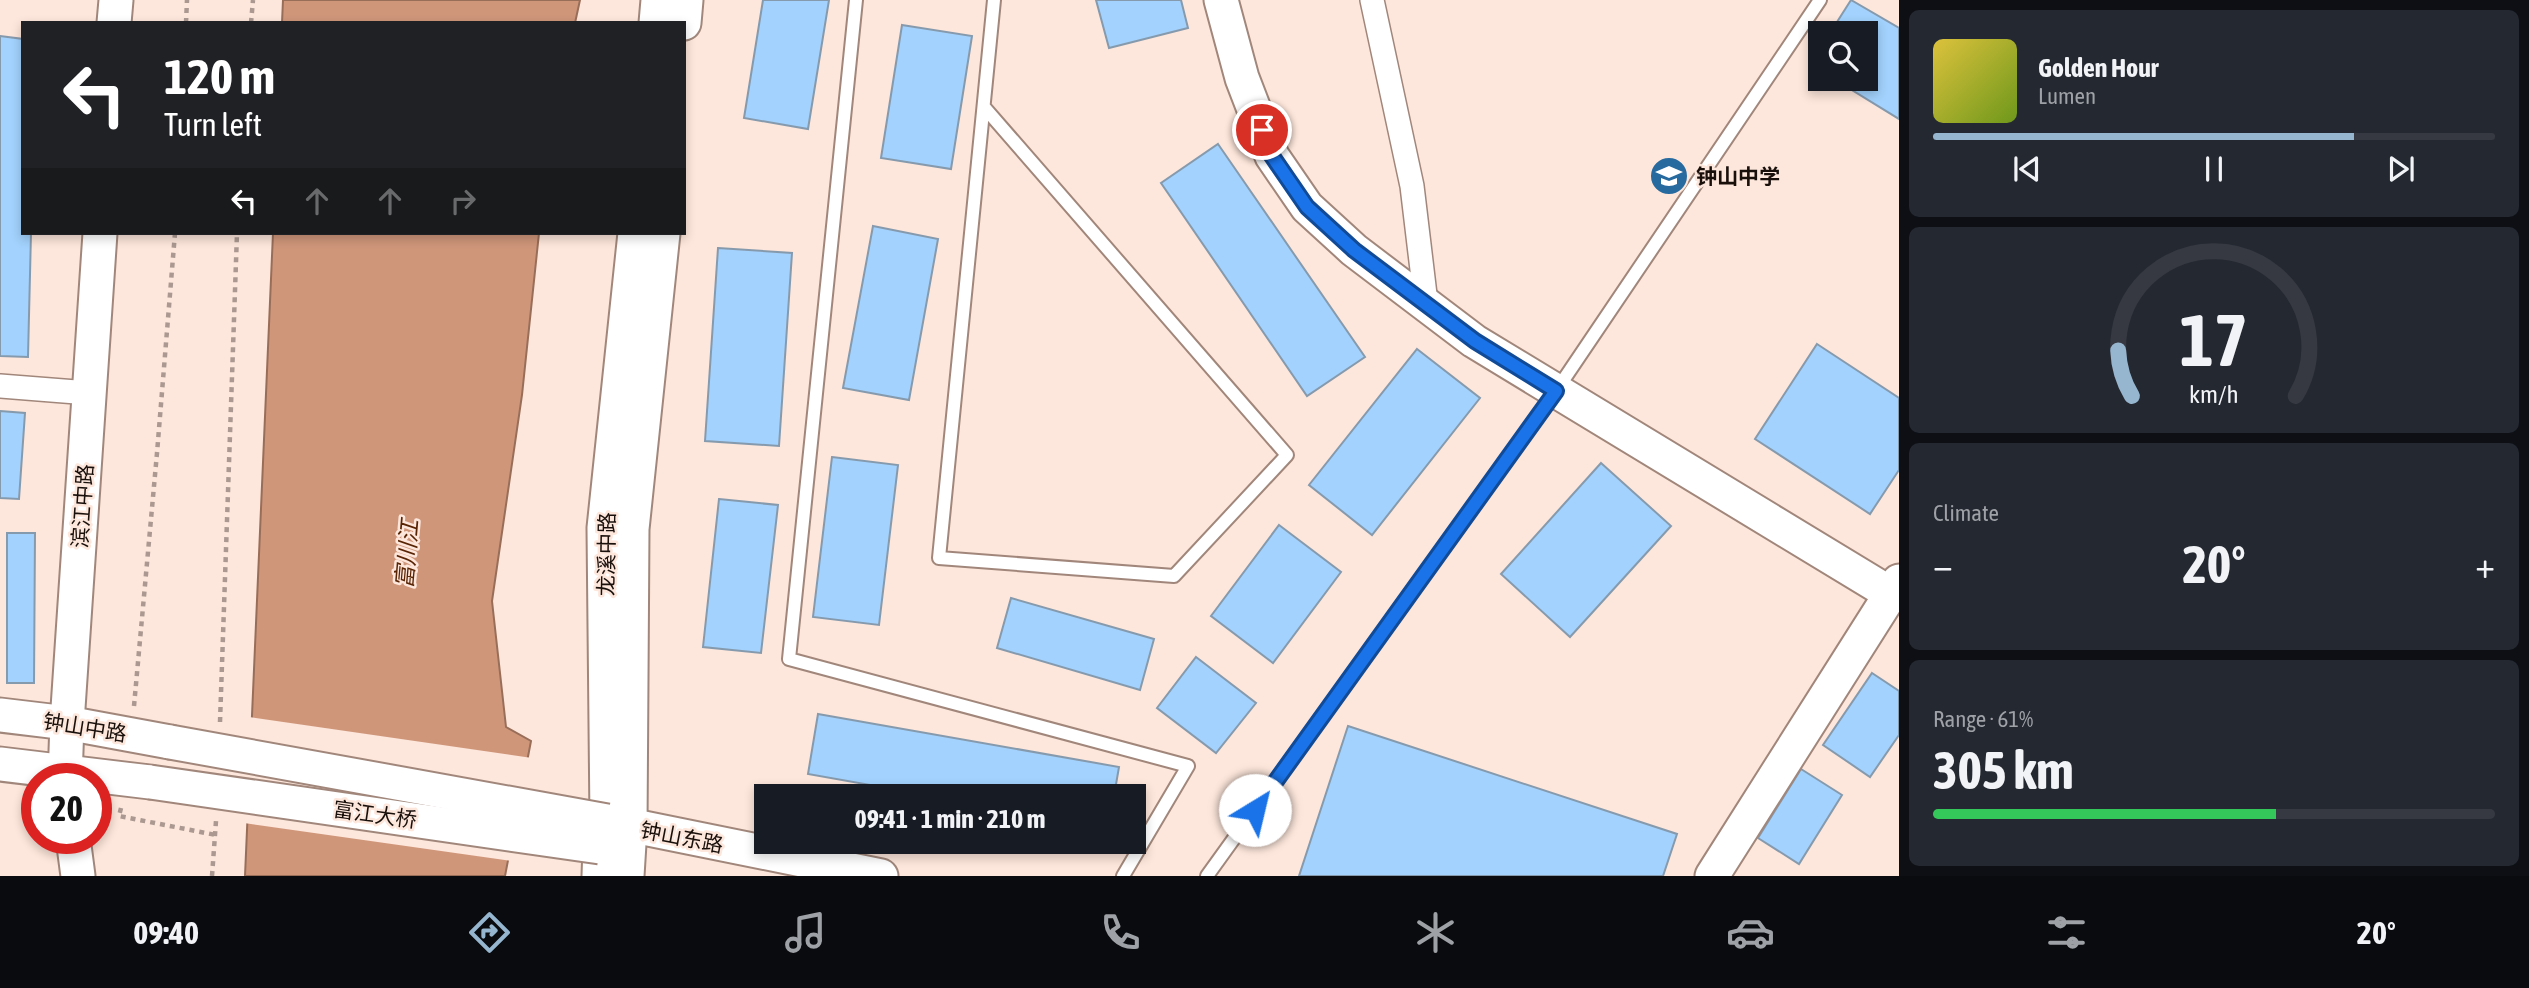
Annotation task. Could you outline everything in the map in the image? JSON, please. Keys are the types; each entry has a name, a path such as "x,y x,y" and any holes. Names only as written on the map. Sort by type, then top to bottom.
{"main road":[{"path":"114,21 116,0"},
{"path":"656,21 658,0"},
{"path":"684,21 686,0"},
{"path":"1221,0 1242,78 1272,156 1307,207 1354,250 1475,341 1556,391 1895,587 1712,876"},
{"name":"滨江中路","path":"65,763 100,235"},
{"name":"龙溪中路","path":"615,850 604,528 635,235"},
{"name":"龙溪中路","path":"615,850 632,529 663,235"},
{"name":"钟山中路","path":"0,715 67,723 170,742"},
{"name":"富江大桥","path":"170,742 615,850"},
{"name":"富江大桥","path":"0,764 21,768"},
{"name":"富江大桥","path":"112,779 138,780 615,850"},
{"name":"钟山东路","path":"615,850 765,876"},
{"name":"钟山东路","path":"615,850 881,876"},
{"path":"75,854 78,876"}],"street":[{"path":"1372,0 1412,186 1426,303"},
{"path":"0,386 89,393"}],"lane":[{"path":"856,0 789,659 1188,766 1123,876"},
{"path":"984,107 1287,455 1174,576 939,558 994,0"},
{"path":"1208,876 1556,391 1820,0"}],"path":[{"path":"186,21 187,0"},
{"path":"251,21 253,0"},
{"path":"131,735 158,453 175,235"},
{"path":"219,725 237,235"},
{"path":"138,780 119,816 216,835"},
{"path":"212,876 216,821"}],"water":[{"path":"283,0 580,0 575,21 282,21"},
{"name":"富川江","path":"273,235 539,235 522,395 492,601 506,727 531,741 505,876 245,876"}],"pier":[{"path":"249,717 532,758 512,861 244,823"}],"building":[{"path":"763,0 829,0 808,129 744,118"},
{"path":"1096,0 1181,0 1188,28 1109,48"},
{"path":"1851,0 1899,28 1899,119 1854,91 1878,91 1878,21 1838,21"},
{"path":"902,25 972,36 951,169 881,158"},
{"path":"0,36 21,39 21,235 31,235 28,357 0,356"},
{"path":"1218,144 1365,357 1307,396 1161,183"},
{"path":"873,226 938,239 909,400 843,388"},
{"path":"718,248 792,253 779,446 705,441"},
{"path":"1817,344 1899,398 1899,470 1870,514 1755,439"},
{"path":"1417,349 1480,398 1372,535 1309,485"},
{"path":"0,411 25,413 19,499 0,498"},
{"path":"832,457 898,465 879,625 813,617"},
{"path":"1601,463 1671,526 1570,637 1501,574"},
{"path":"719,499 778,505 761,653 703,647"},
{"path":"1279,525 1341,572 1273,663 1211,616"},
{"path":"7,533 35,533 34,683 7,683"},
{"path":"1011,598 1154,639 1140,690 997,648"},
{"path":"1196,657 1256,703 1216,753 1157,708"},
{"path":"1872,673 1899,691 1899,735 1870,777 1823,745"},
{"path":"818,714 1119,767 1116,784 864,784 808,774"},
{"path":"1348,726 1677,834 1663,876 1299,876"},
{"path":"1801,769 1842,795 1799,864 1758,838"}],"place":[{"name":"钟山中学","path":"1669,176"}],"route":[{"path":"1255,810 1556,391 1475,341 1354,250 1307,207 1272,156 1262,130"}]}
